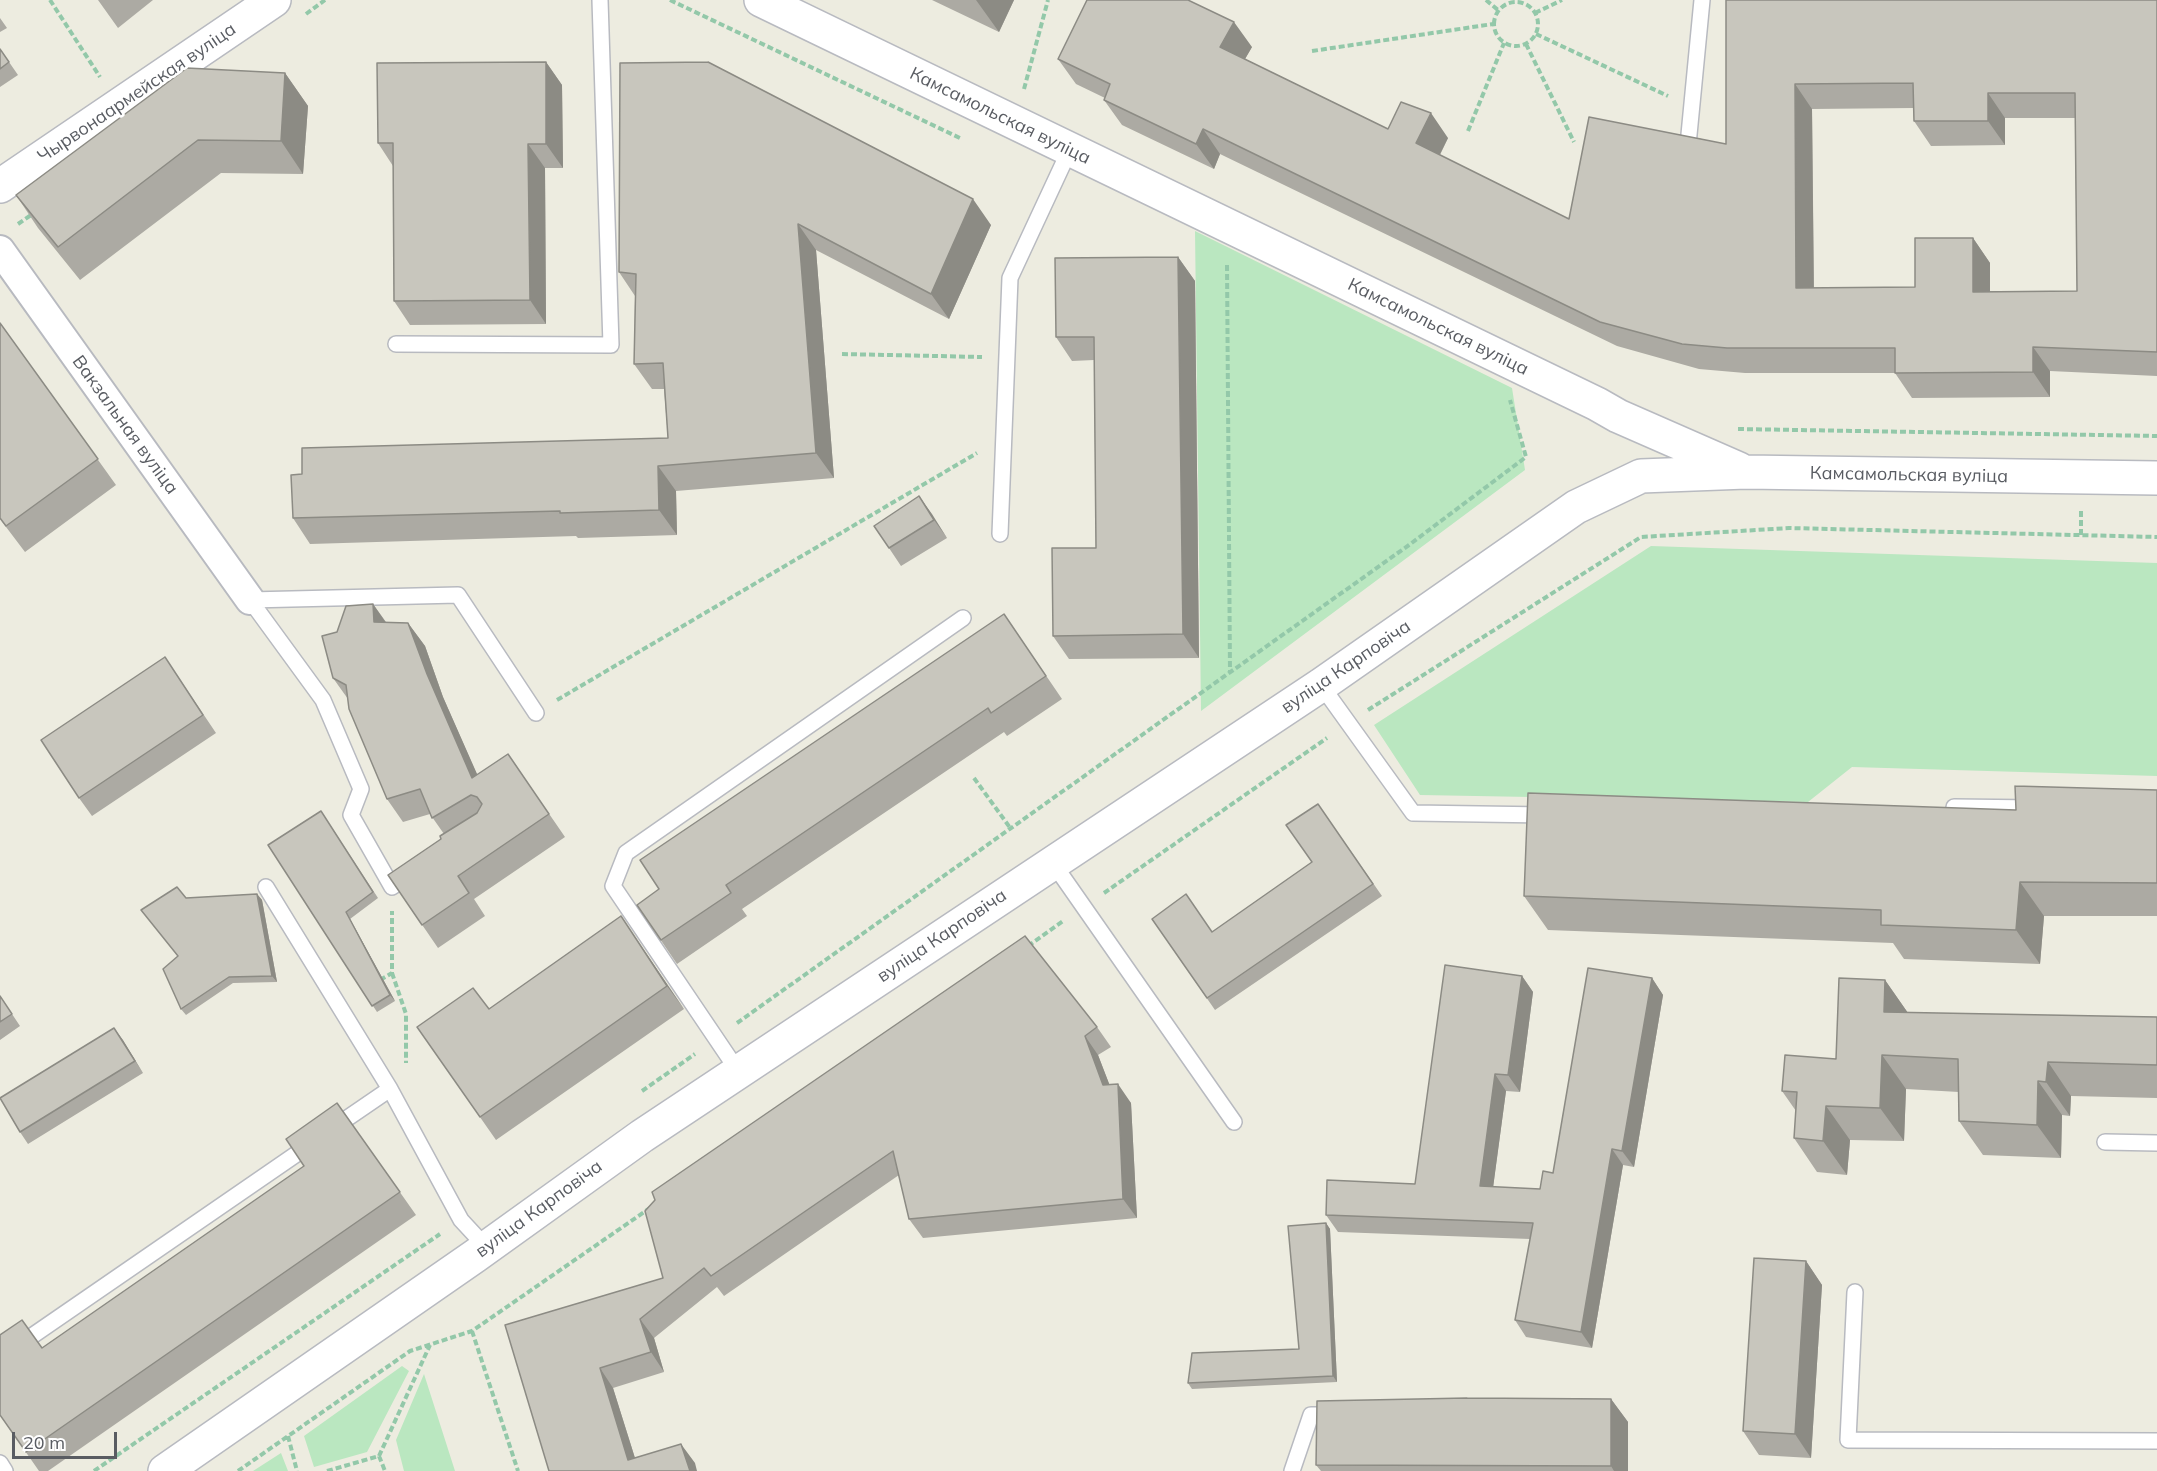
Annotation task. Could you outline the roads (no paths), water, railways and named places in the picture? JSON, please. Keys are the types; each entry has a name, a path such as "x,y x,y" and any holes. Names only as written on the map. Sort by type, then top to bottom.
{"street":[{"name":"Чырвонаармейская вуліца","path":"0,186 274,0"},
{"name":"Камсамольская вуліца","path":"761,0 1618,416 1746,472 2157,478"},
{"name":"Вакзальная вуліца","path":"0,250 250,600"},
{"path":"1618,416 1638,435 1647,455 1641,476"},
{"name":"вуліца Карповіча","path":"165,1471 642,1136 1321,685 1576,507 1641,476 1746,472"}],"lane":[{"path":"396,344 611,345 600,0"},
{"path":"1702,0 1688,145 1716,150"},
{"path":"1000,534 1010,278 1071,149"},
{"path":"250,600 458,595 536,713"},
{"path":"250,600 323,700 361,789 351,815 392,887 421,869"},
{"path":"738,1071 613,886 626,853 963,618"},
{"path":"1321,685 1413,813 1556,815"},
{"path":"1954,807 2047,808"},
{"path":"1053,863 1234,1122"},
{"path":"266,887 390,1089 461,1220 486,1247"},
{"path":"0,1358 390,1089"},
{"path":"2105,1142 2157,1143"},
{"path":"1856,1292 1848,1440 2157,1441"},
{"path":"1292,1471 1311,1415 1346,1414"},
{"path":"0,1463 5,1471"}]}
